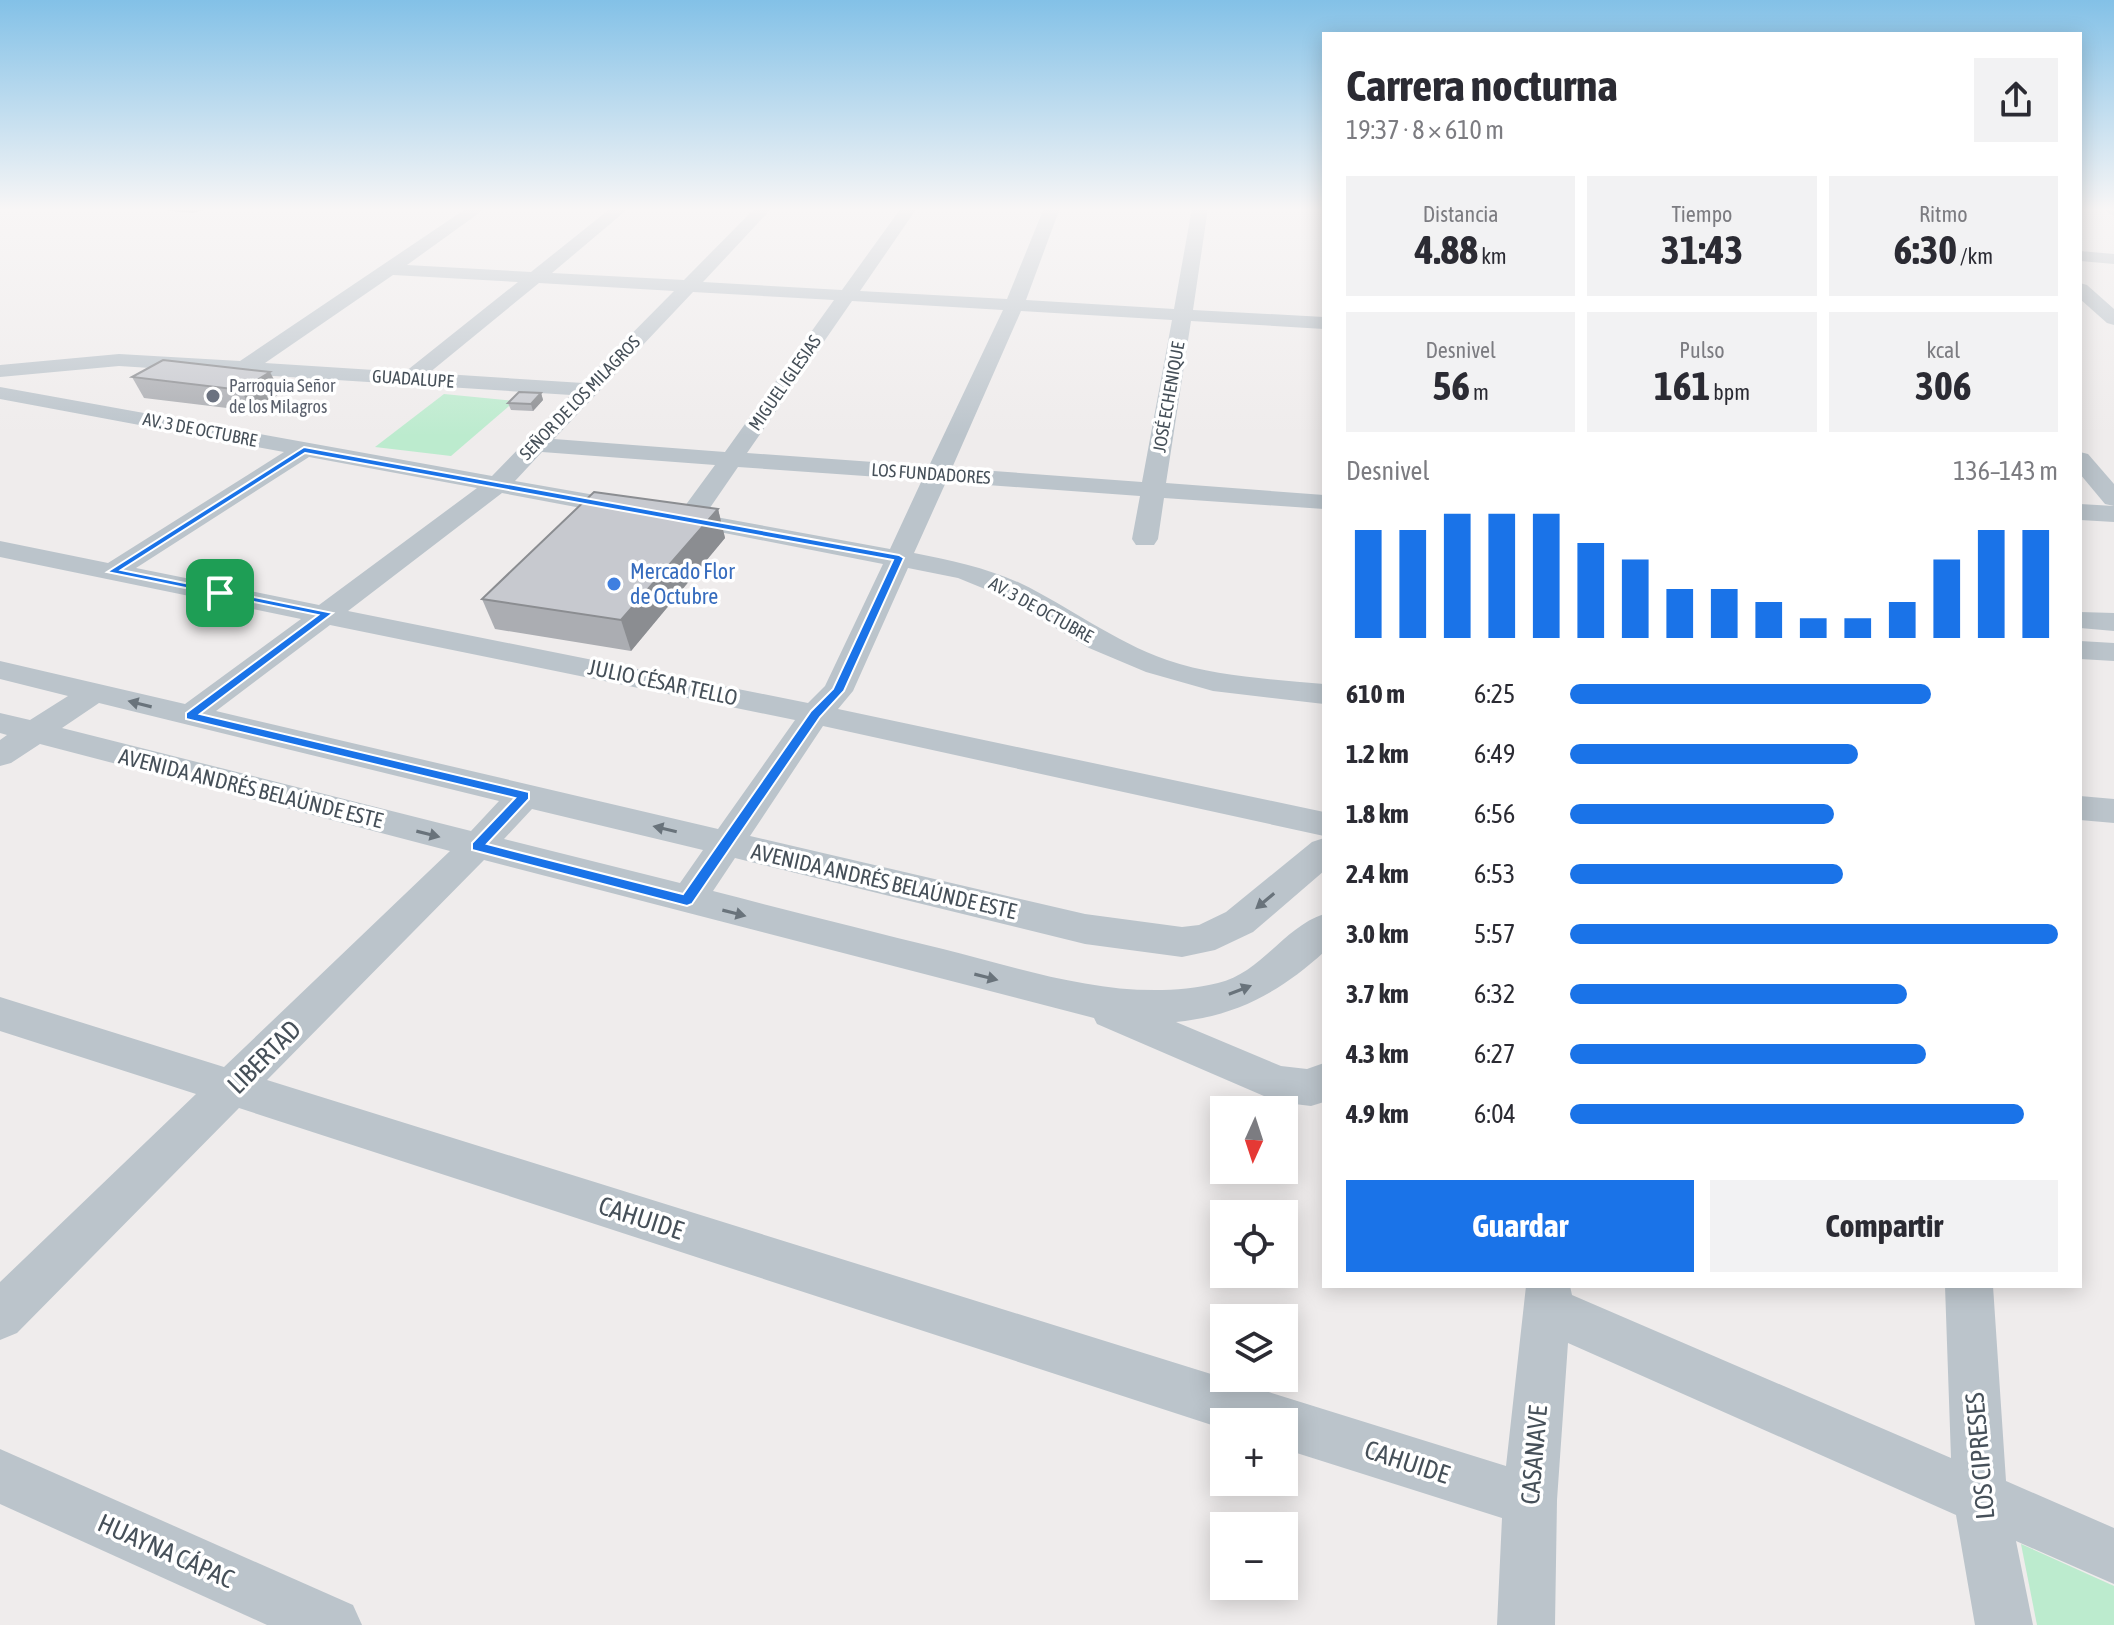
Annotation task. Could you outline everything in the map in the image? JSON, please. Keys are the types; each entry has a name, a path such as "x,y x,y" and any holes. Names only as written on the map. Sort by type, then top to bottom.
{"street":[{"path":"246,367 367,284"},
{"path":"409,379 527,284"},
{"path":"686,284 1322,323"},
{"name":"SEÑOR DE LOS MILAGROS","path":"190,716 497,485 689,284"},
{"name":"MIGUEL IGLESIAS","path":"689,519 856,284"},
{"path":"687,901 815,714 838,691 1023,284"},
{"name":"JOSÉ ECHENIQUE","path":"1145,539 1188,284"},
{"path":"2082,291 2114,319"},
{"name":"GUADALUPE","path":"0,371 99,360 588,390"},
{"name":"AV. 3 DE OCTUBRE","path":"0,393 965,571 1012,590 1099,642 1156,666 1213,682 1322,694"},
{"name":"LOS FUNDADORES","path":"537,445 1322,502"},
{"path":"112,572 304,450"},
{"path":"2082,461 2114,499"},
{"path":"2082,512 2114,514"},
{"name":"JULIO CÉSAR TELLO","path":"0,549 815,714 1322,824"},
{"path":"2082,620 2114,622"},
{"path":"2082,650 2114,652"},
{"name":"AVENIDA ANDRÉS BELAÚNDE ESTE","path":"0,670 1085,929 1185,943 1217,935 1247,916 1322,853"},
{"path":"0,755 17,728 94,693"},
{"name":"AVENIDA ANDRÉS BELAÚNDE ESTE","path":"17,728 1085,1001 1157,1006 1211,1001 1259,983 1322,931"},
{"name":"LIBERTAD","path":"0,1316 524,796"},
{"path":"2082,808 2114,811"},
{"path":"1085,1001 1278,1084 1311,1088 1322,1082"},
{"name":"CAHUIDE","path":"0,1014 1239,1408"},
{"name":"LOS CIPRESES","path":"1969,1288 1980,1498 2004,1625"},
{"path":"1548,1298 1980,1498 2114,1556"},
{"name":"CASANAVE","path":"1526,1625 1530,1500 1548,1298"},
{"name":"CAHUIDE","path":"1298,1427 1530,1500"},
{"name":"HUAYNA CÁPAC","path":"0,1476 333,1625"}],"green space":[{"path":"444,394 515,401 451,456 375,447"},
{"path":"2021,1544 2114,1586 2114,1625 2037,1625"}],"building":[{"path":"163,360 270,372 241,390 132,377"},
{"path":"519,392 541,393 531,404 508,403"},
{"path":"594,492 718,509 621,620 482,599"}],"place":[{"name":"Parroquia Señor de los Milagros","path":"213,396"},
{"name":"Mercado Flor de Octubre","path":"614,584"}],"route":[{"path":"304,450 899,558 838,691 815,714 687,901 477,846 524,796 190,716 327,613 220,593 112,572 304,450"}]}
